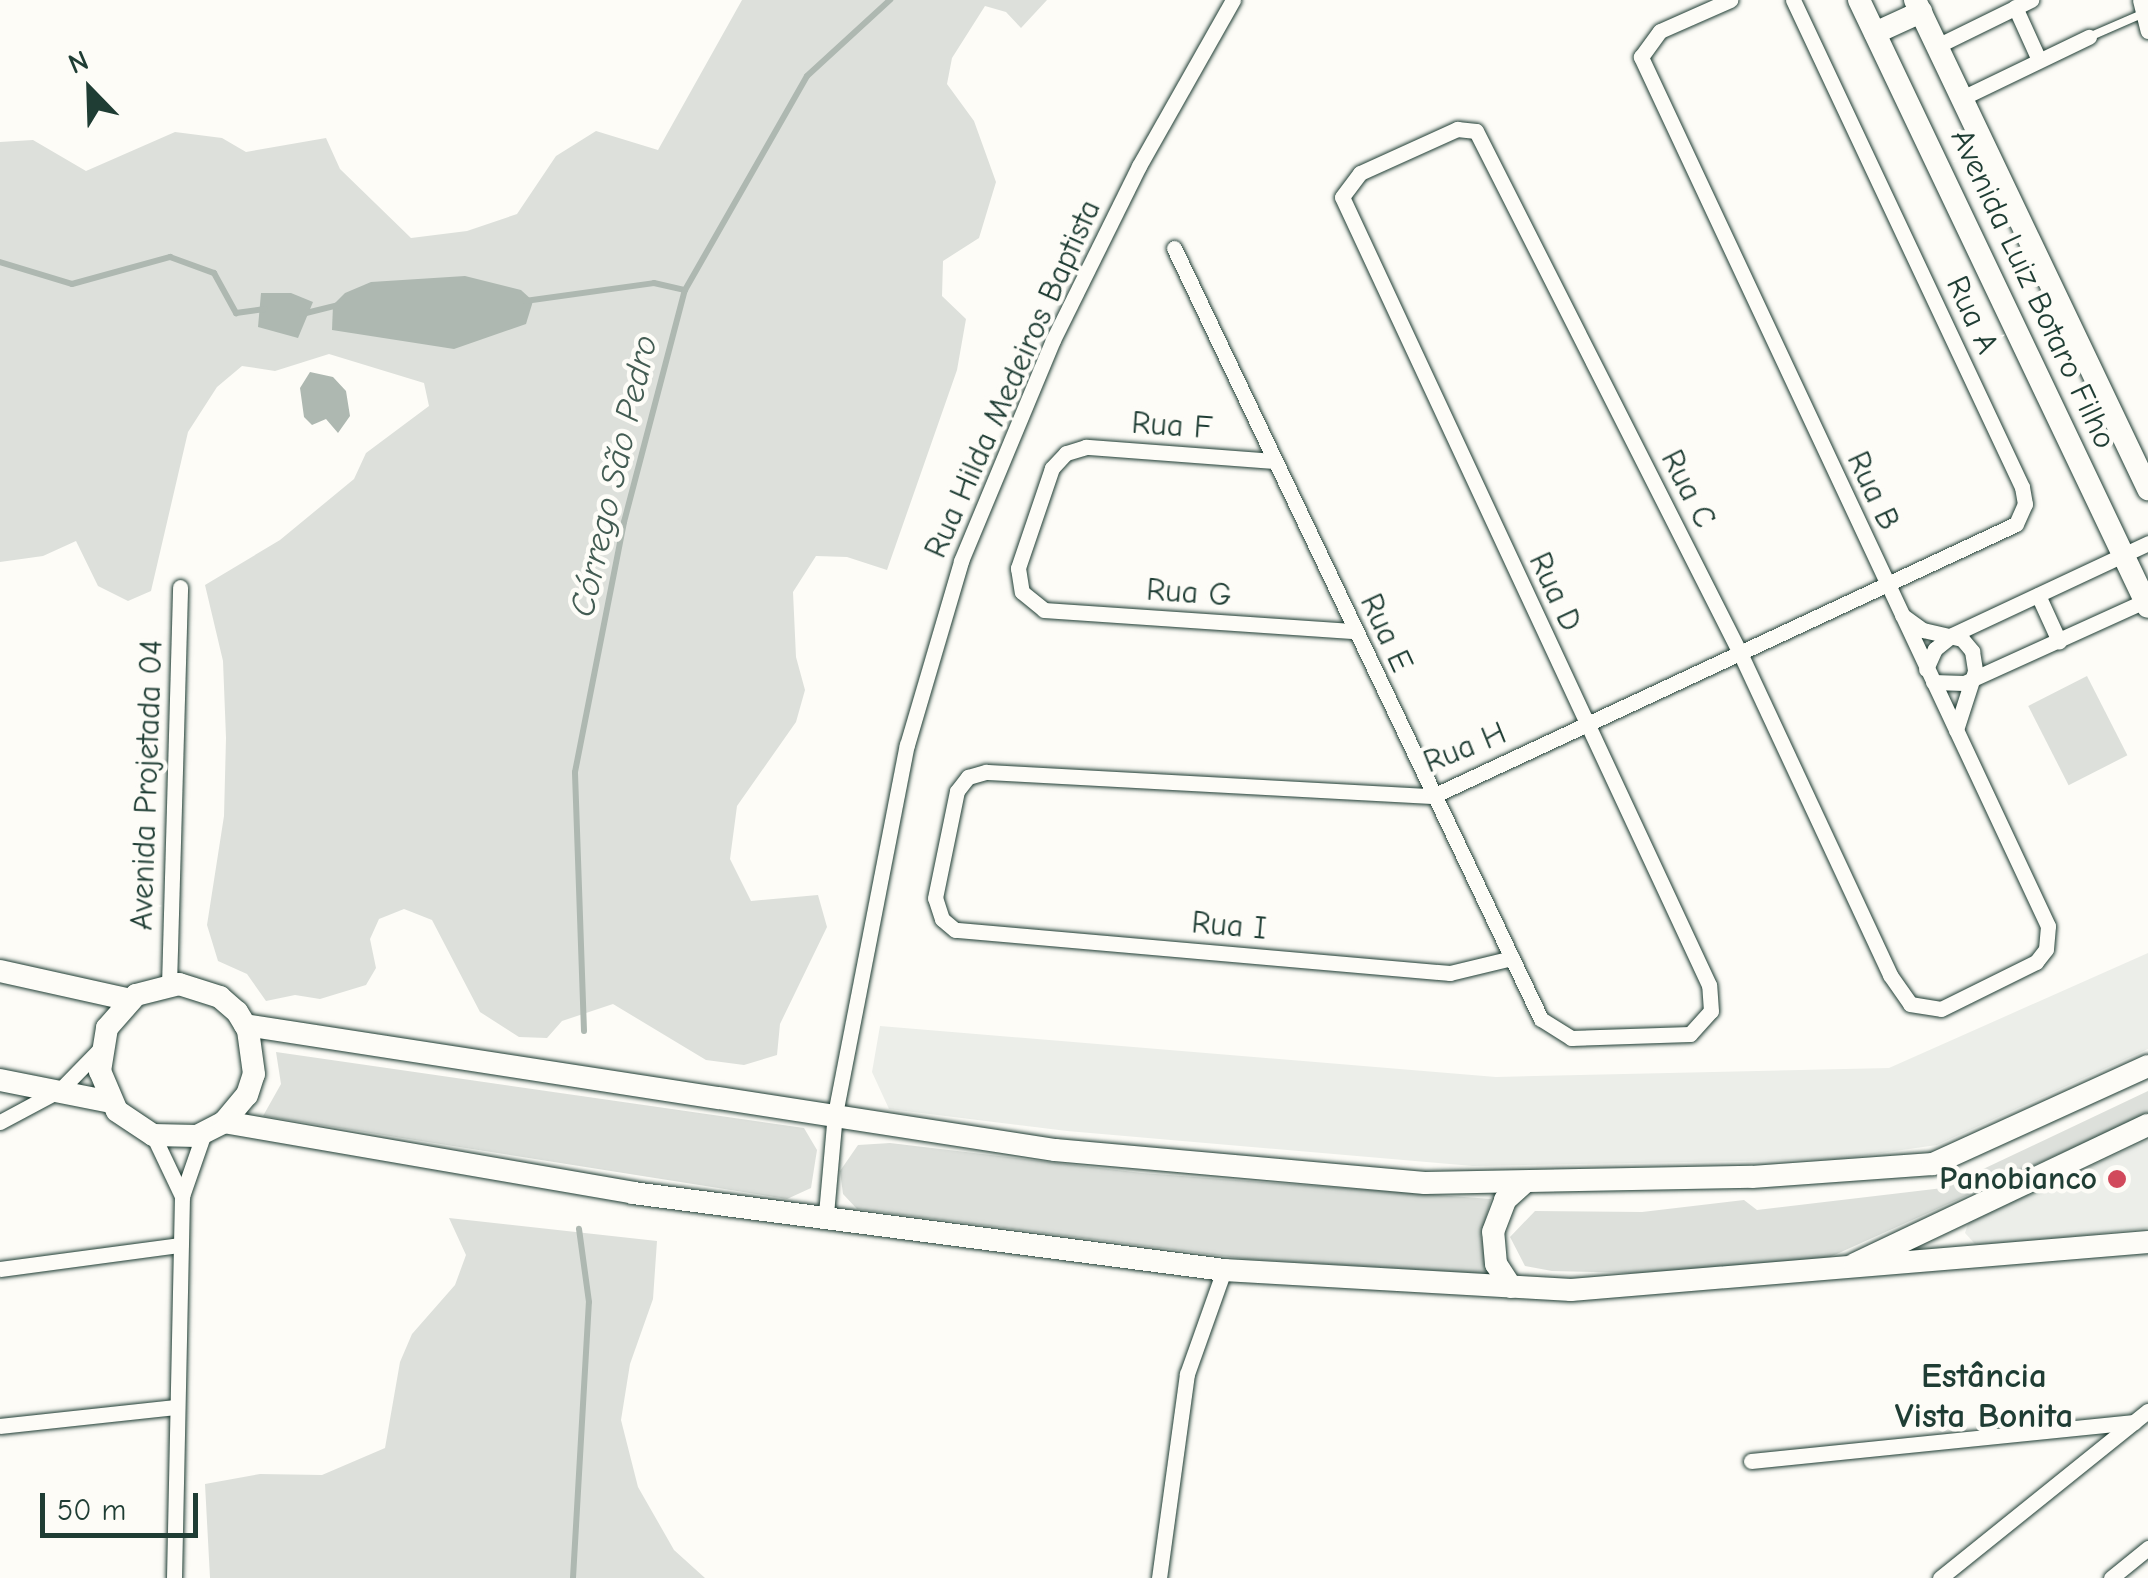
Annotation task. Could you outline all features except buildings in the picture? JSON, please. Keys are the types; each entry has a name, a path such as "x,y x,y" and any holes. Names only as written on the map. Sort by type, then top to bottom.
{"main road":[{"name":"Avenida Luiz Botaro Filho","path":"1859,0 2147,604"},
{"path":"1875,34 1918,6"},
{"name":"Avenida Luiz Botaro Filho","path":"1918,6 2148,489"},
{"path":"0,971 131,1000"},
{"path":"110,1102 100,1049 107,1028 131,1000 169,985 220,997 245,1025 254,1074 247,1095 214,1127"},
{"path":"245,1025 542,1074 835,1114 1056,1150 1425,1183 1524,1183 1933,1164 2148,1066"},
{"path":"0,1080 110,1102 153,1135 214,1127 633,1192 826,1214 1224,1270 1572,1290 1838,1272 2148,1242"},
{"path":"1838,1272 2148,1124"},
{"path":"1512,1287 1496,1264 1493,1232 1505,1200 1524,1183"}],"street":[{"name":"Rua Hilda Medeiros Baptista","path":"826,1214 835,1114 907,745 961,561 1053,340 1139,166 1233,0"},
{"name":"Rua B","path":"1730,0 1660,31 1641,57 2048,926 2046,948"},
{"name":"Rua A","path":"1793,0 2025,498 2012,528 1886,586"},
{"path":"1937,46 2031,0"},
{"path":"2015,7 2039,60"},
{"path":"2141,7 2148,31"},
{"path":"1962,98 2089,38"},
{"name":"Rua C","path":"1342,197 1360,173 1457,129 1476,131 1740,653 1902,997 1920,1008 1959,1000 2030,965 2046,948"},
{"name":"Rua D","path":"1342,197 1704,973 1712,1011 1696,1031 1680,1037 1558,1034"},
{"name":"Rua E","path":"1174,248 1512,958 1542,1019 1558,1034"},
{"name":"Rua F","path":"1025,596 1018,568 1052,468 1066,453 1086,448 1274,461"},
{"path":"2147,604 1972,680 1929,676 1935,649 1952,636 2148,543"},
{"name":"Avenida Projetada 04","path":"169,985 180,586"},
{"name":"Rua H","path":"942,919 936,898 956,791 968,776 986,772 1433,796 1886,586"},
{"path":"2038,595 2059,641"},
{"name":"Rua G","path":"1025,596 1044,610 1355,632"},
{"path":"1899,612 1923,630 1952,636 1972,650 1972,680 1956,730"},
{"name":"Rua I","path":"942,919 955,930 1450,972 1512,958"},
{"path":"0,1122 60,1090 100,1049"},
{"path":"174,1578 182,1196 214,1127"},
{"path":"153,1135 182,1196"},
{"path":"0,1269 180,1245"},
{"path":"1159,1578 1186,1374 1224,1270"},
{"path":"0,1426 175,1407"},
{"path":"1940,1578 2148,1412"},
{"path":"1752,1462 2134,1422"},
{"path":"2110,1578 2148,1548"}],"lane":[{"path":"2089,38 2141,7"}],"shaded area":[{"path":"742,0 1047,0 1021,28 1006,12 985,6 952,58 947,84 974,121 996,182 979,238 943,261 942,296 966,319 957,370 887,570 847,557 816,556 793,592 796,657 805,690 796,722 737,806 730,859 751,901 818,895 827,927 780,1024 777,1055 744,1065 706,1060 613,1004 562,1021 547,1038 519,1037 480,1012 432,920 404,909 379,919 370,939 376,968 366,985 320,999 295,995 266,1001 247,974 218,961 207,925 224,816 226,738 223,661 205,585 280,540 354,479 366,453 429,406 424,383 329,354 275,371 242,366 217,387 188,432 151,591 128,601 98,586 76,541 43,556 0,562 0,142 33,140 86,171 175,132 222,138 246,152 326,138 340,169 411,238 467,231 517,214 556,156 596,131 658,150"},
{"path":"465,276 521,290 533,301 526,324 454,349 332,330 333,305 345,293 371,282"},
{"path":"261,293 291,293 313,302 298,338 258,327"},
{"path":"310,372 333,377 346,391 350,416 338,433 326,419 312,425 304,417 300,388"},
{"path":"2087,676 2127,755 2069,785 2028,706"},
{"path":"2148,953 2148,1049 1937,1145 1839,1159 1473,1166 1067,1131 889,1109 872,1072 880,1026 1496,1077 1889,1068"},
{"path":"276,1052 804,1128 817,1150 811,1188 787,1199 263,1116 281,1084"},
{"path":"2148,1091 2148,1114 1830,1257 1674,1274 1552,1271 1525,1266 1510,1237 1535,1211 1642,1212 1744,1200 1757,1210 1943,1188"},
{"path":"2148,1140 2148,1228 1995,1245 1975,1244 1965,1233 1969,1221"},
{"path":"890,1143 1142,1173 1491,1199 1481,1236 1490,1274 1246,1259 857,1209 843,1194 840,1171 858,1145"},
{"path":"449,1218 657,1241 653,1299 630,1364 621,1420 638,1487 674,1550 705,1578 210,1578 205,1484 260,1474 322,1475 385,1448 400,1362 412,1334 455,1285 466,1255"}],"waterway":[{"name":"Córrego São Pedro","path":"584,1031 575,772 624,522 685,290 807,76 890,0"},
{"path":"0,262 72,284 170,257 214,273 236,313 265,309"},
{"path":"525,301 654,283 685,290"},
{"path":"302,314 338,305"},
{"name":"Córrego São Pedro","path":"573,1578 589,1302 579,1229"}],"place":[{"name":"Panobianco","path":"2117,1179"}],"district":[{"name":"Estância Vista Bonita","path":"1984,1396"}]}
